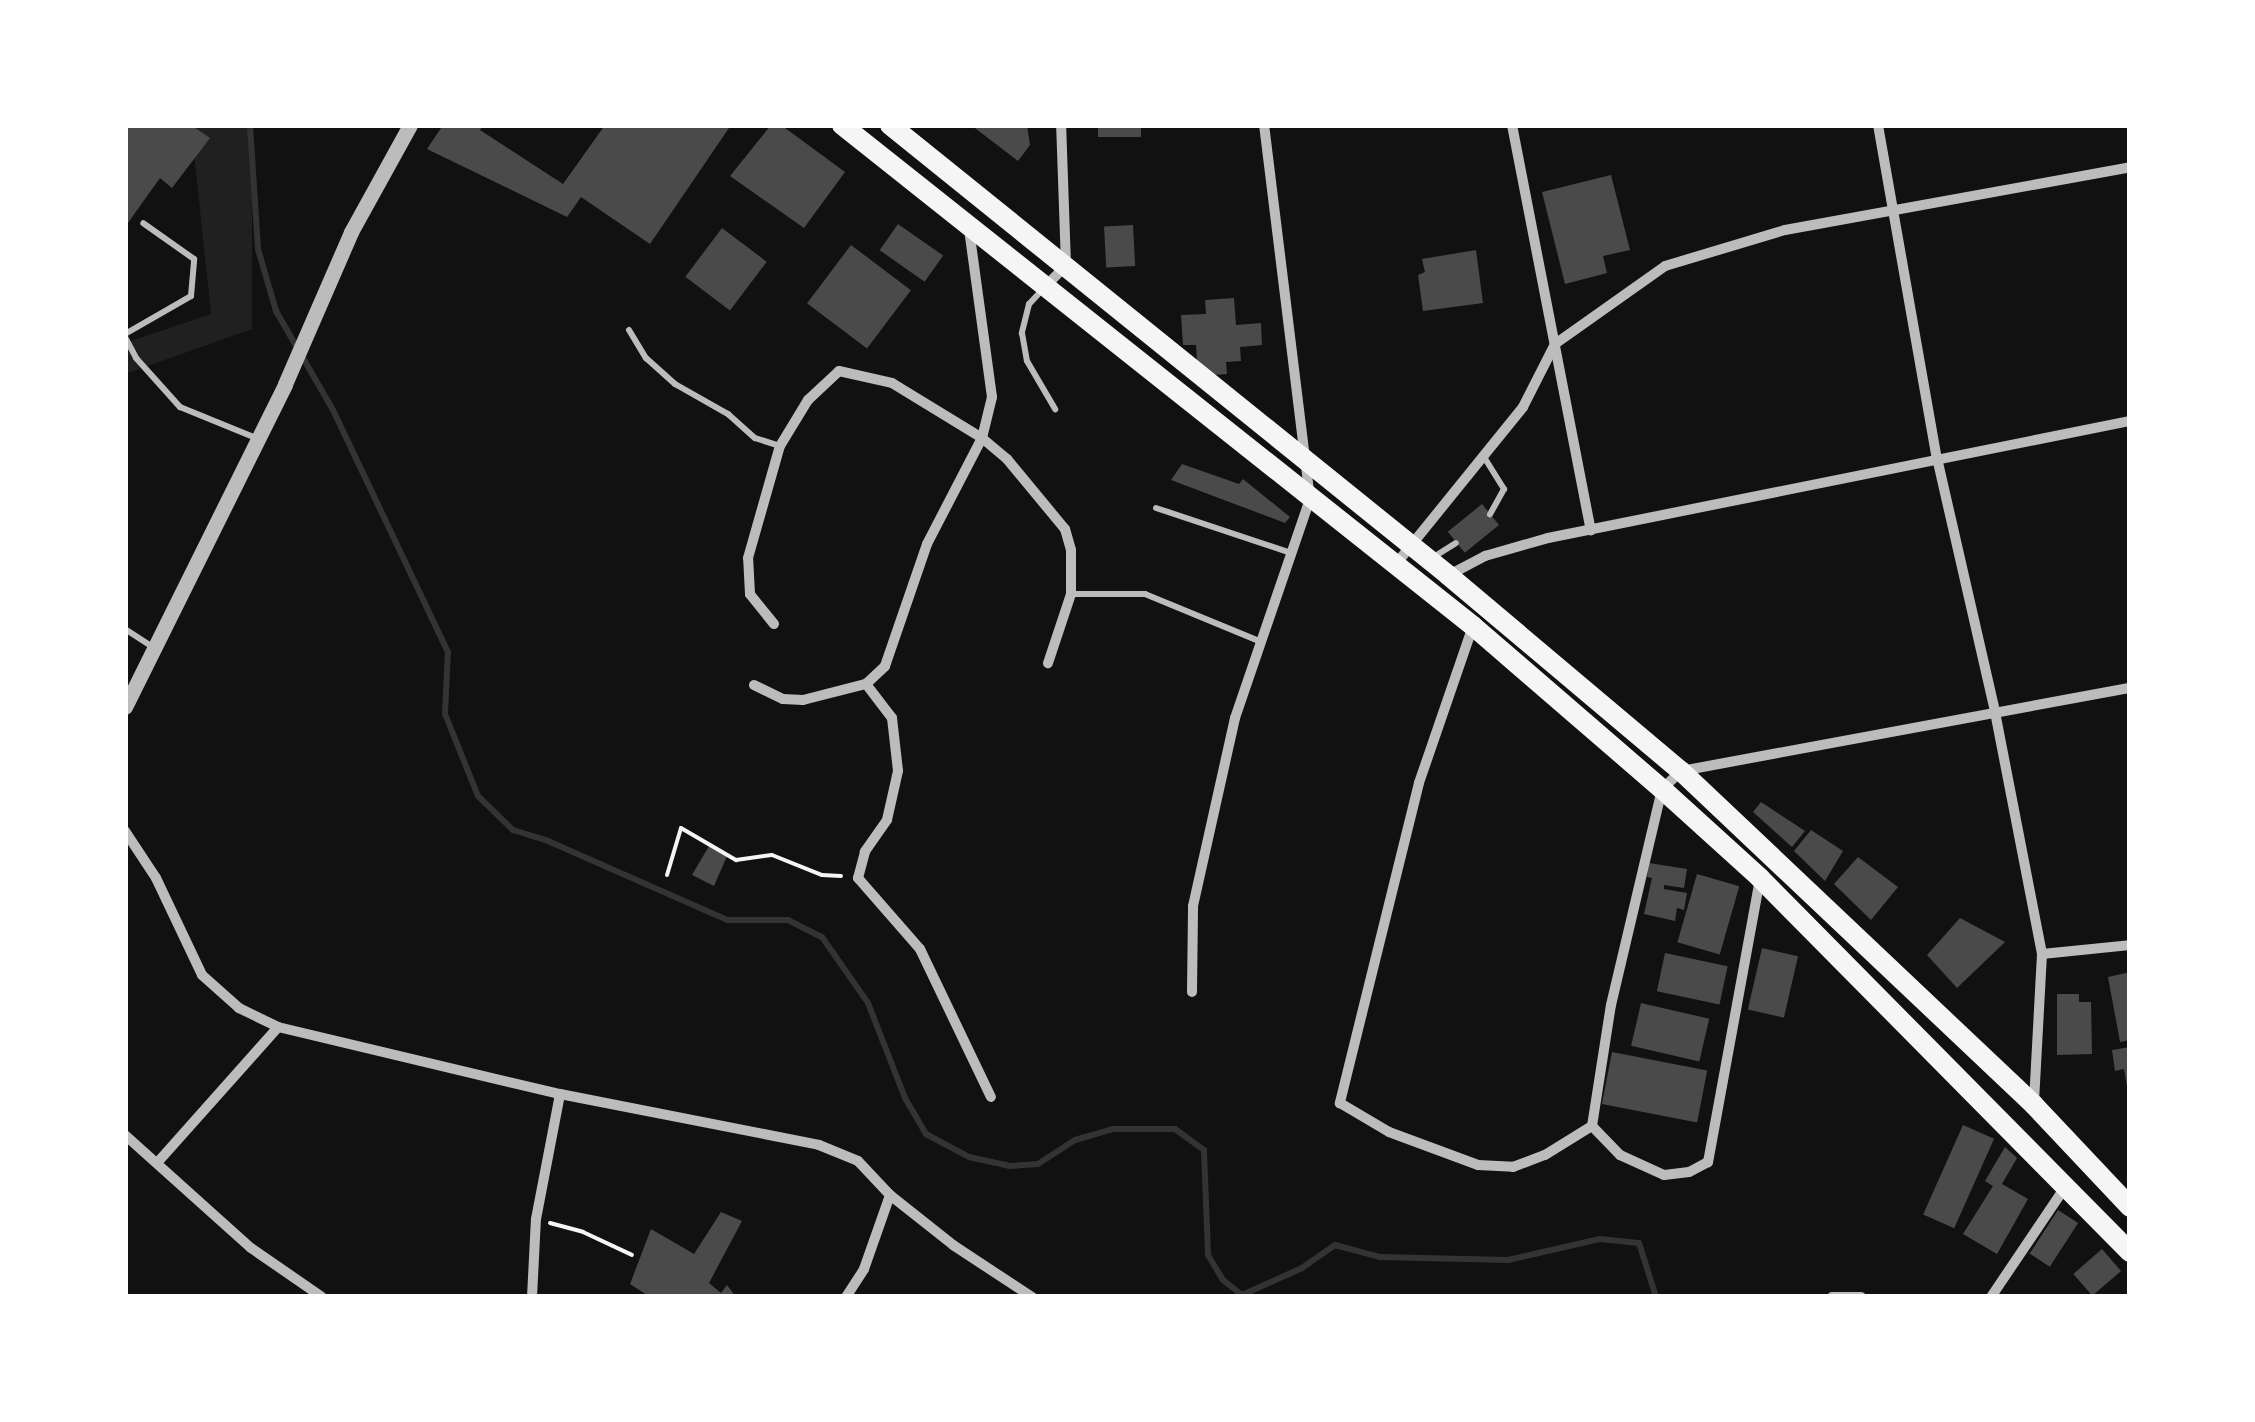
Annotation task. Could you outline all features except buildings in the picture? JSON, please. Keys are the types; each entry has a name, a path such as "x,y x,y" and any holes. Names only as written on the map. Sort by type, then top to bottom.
{"main road":[{"path":"842,125 1473,626 1662,789 1760,878 2130,1252"},
{"path":"890,125 1304,463 1448,575 1681,771 2034,1105 2130,1207"}],"street":[{"path":"125,707 284,384 351,232 410,125"},
{"path":"1045,287 1066,265 1061,125"},
{"path":"1192,992 1193,906 1235,718 1310,499 1264,125"},
{"path":"1512,125 1591,530"},
{"path":"1878,125 1896,209 1937,458 1995,712 2042,954 2034,1105"},
{"path":"1395,564 1523,407 1555,344 1665,266 1785,230 2130,167"},
{"path":"754,684 782,699 803,700 866,684 885,666 927,544 982,438 992,397 968,224"},
{"path":"774,624 750,594 748,558 780,446 808,400 839,371 892,383 982,438 1007,459 1065,529 1072,550 1071,594 1048,664"},
{"path":"1430,592 1448,575 1508,548 2130,421"},
{"path":"1473,626 1419,783 1340,1103 1389,1132 1478,1165 1513,1167 1545,1155 1592,1126 1610,1005 1662,789 1681,771 2130,688"},
{"path":"866,684 892,718 898,770 887,820 858,867 858,878 920,949 991,1097"},
{"path":"125,832 156,878 202,976 239,1008 278,1027 560,1094 819,1145 858,1161 890,1195 953,1246 1032,1297"},
{"path":"1592,1126 1620,1156 1664,1175 1690,1172 1708,1162 1760,878"},
{"path":"2042,954 2130,944"},
{"path":"157,1163 278,1027"},
{"path":"532,1297 536,1219 560,1094"},
{"path":"125,1135 252,1248 322,1297"},
{"path":"1991,1297 2066,1186"},
{"path":"846,1297 864,1269 890,1195"},
{"path":"1832,1297 1861,1297"}],"lane":[{"path":"143,223 194,259 191,296 125,336 136,358 180,406 257,438"},
{"path":"1045,287 1029,304 1022,333 1027,361 1056,409"},
{"path":"628,330 646,358 676,384 728,414 754,438 780,446"},
{"path":"1484,458 1504,488 1490,514"},
{"path":"1156,508 1292,553"},
{"path":"1429,560 1456,543"},
{"path":"1071,594 1146,594 1259,641"},
{"path":"125,629 154,647"}],"path":[{"path":"667,875 680,828 736,860 772,855 822,875 842,876 858,867"},
{"path":"536,1219 583,1232 632,1254"}],"shaded area":[{"path":"191,125 252,125 252,329 125,374 125,343 211,314"}],"waterway":[{"path":"250,125 258,249 276,311 333,410 448,652 445,714 478,796 513,830 548,841 727,920 788,920 822,937 868,1003 905,1098 926,1134 969,1157 1010,1166 1038,1164 1075,1140 1113,1129 1175,1129 1204,1150 1208,1255 1223,1280 1242,1295 1302,1268 1335,1245 1380,1257 1508,1260 1600,1239 1639,1243 1656,1297"}]}
